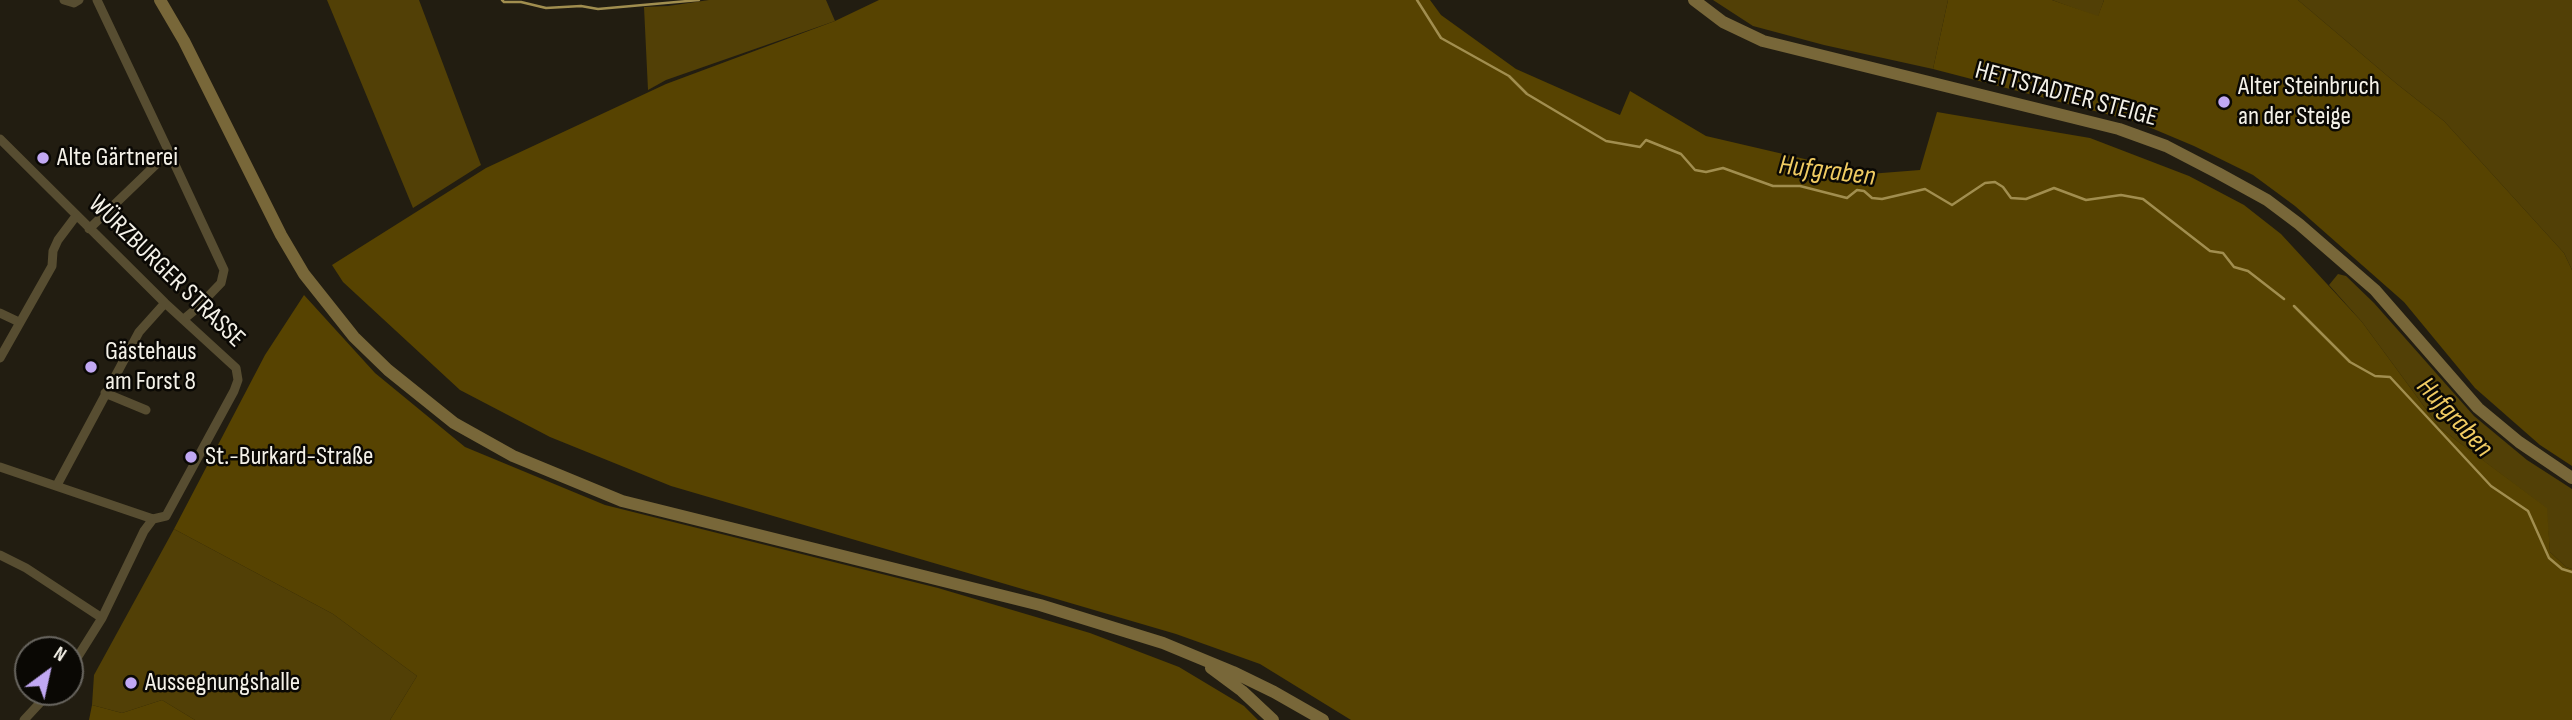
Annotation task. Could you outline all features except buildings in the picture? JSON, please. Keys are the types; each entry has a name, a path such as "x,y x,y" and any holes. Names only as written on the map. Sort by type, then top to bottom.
{"main road":[{"path":"160,0 184,41 303,274 354,337 388,370 454,423 513,456 622,501 1040,605 1163,643 1274,692 1323,720"},
{"name":"HETTSTADTER STEIGE","path":"1694,0 1723,22 1763,41 2119,129 2166,146 2218,173 2267,200 2299,224 2375,290 2478,408 2519,442 2572,478"},
{"path":"1194,656 1242,691 1273,720"}],"street":[{"path":"64,0 74,4 79,0"},
{"path":"97,0 224,270 221,283 184,320"},
{"name":"WÜRZBURGER STRASSE","path":"0,139 165,303 236,368 239,380 166,516 153,519"},
{"path":"89,229 169,152"},
{"path":"0,358 52,266 53,251 58,240 76,216"},
{"path":"57,485 139,332 165,303"},
{"path":"0,313 19,322"},
{"path":"105,393 146,410"},
{"path":"0,467 153,519 144,531 102,618 84,647"},
{"path":"0,555 26,568 102,618"},
{"path":"24,720 37,706"}],"shaded area":[{"path":"327,0 419,0 481,165 413,208"},
{"path":"709,0 826,0 835,21 666,80 648,90 644,7"},
{"path":"879,0 1430,0 1441,15 1516,69 1620,115 1630,91 1706,136 1869,174 1920,170 1937,112 2090,138 2189,176 2244,205 2281,234 2362,322 2440,428 2547,508 2550,552 2572,569 2572,720 1351,720 1260,664 1176,634 671,486 550,437 460,390 343,282 332,265 486,168 666,84 835,21"},
{"path":"1713,0 1948,0 1933,69 1753,26"},
{"path":"1948,0 2052,0 2098,16 2104,0 2298,0 2444,121 2564,253 2572,270 2572,466 2540,445 2475,388 2404,302 2295,206 2253,175 2137,122 1933,69"},
{"path":"2052,0 2104,0 2098,17"},
{"path":"2298,0 2572,0 2572,270 2564,253 2444,121"},
{"path":"2338,274 2346,276 2374,303 2474,416 2527,460 2572,489 2572,569 2550,552 2546,508 2440,428 2362,322 2329,285"},
{"path":"304,295 375,373 465,447 605,505 938,588 1090,633 1179,667 1244,706 1258,720 390,720 417,676 333,614 174,529 265,355"},
{"path":"174,529 333,614 417,676 390,720 195,720 162,700 122,713 92,705 94,675"},
{"path":"162,700 195,720 89,720 92,705 122,713"}],"waterway":[{"name":"Hufgraben","path":"502,0 546,8 581,6 598,9 699,0"},
{"name":"Hufgraben","path":"1417,0 1441,38 1509,76 1527,94 1606,141 1640,147 1646,140 1681,154 1695,170 1706,172 1723,168 1773,186 1800,186 1847,198 1857,190 1864,191 1872,198 1882,199 1925,189 1952,205 1985,183 1995,182 2003,187 2011,198 2026,199 2054,188 2086,200 2121,195 2143,199 2210,251 2223,253 2234,267 2248,271 2284,299"},
{"name":"Hufgraben","path":"2294,306 2350,362 2375,376 2390,377 2491,486 2528,511 2549,558 2562,569 2572,572"}],"place":[{"name":"Alter Steinbruch an der Steige","path":"2224,102"},
{"name":"Alte Gärtnerei","path":"43,158"},
{"name":"Gästehaus am Forst 8","path":"91,367"},
{"name":"St.-Burkard-Straße","path":"191,457"},
{"name":"Aussegnungshalle","path":"131,683"}]}
